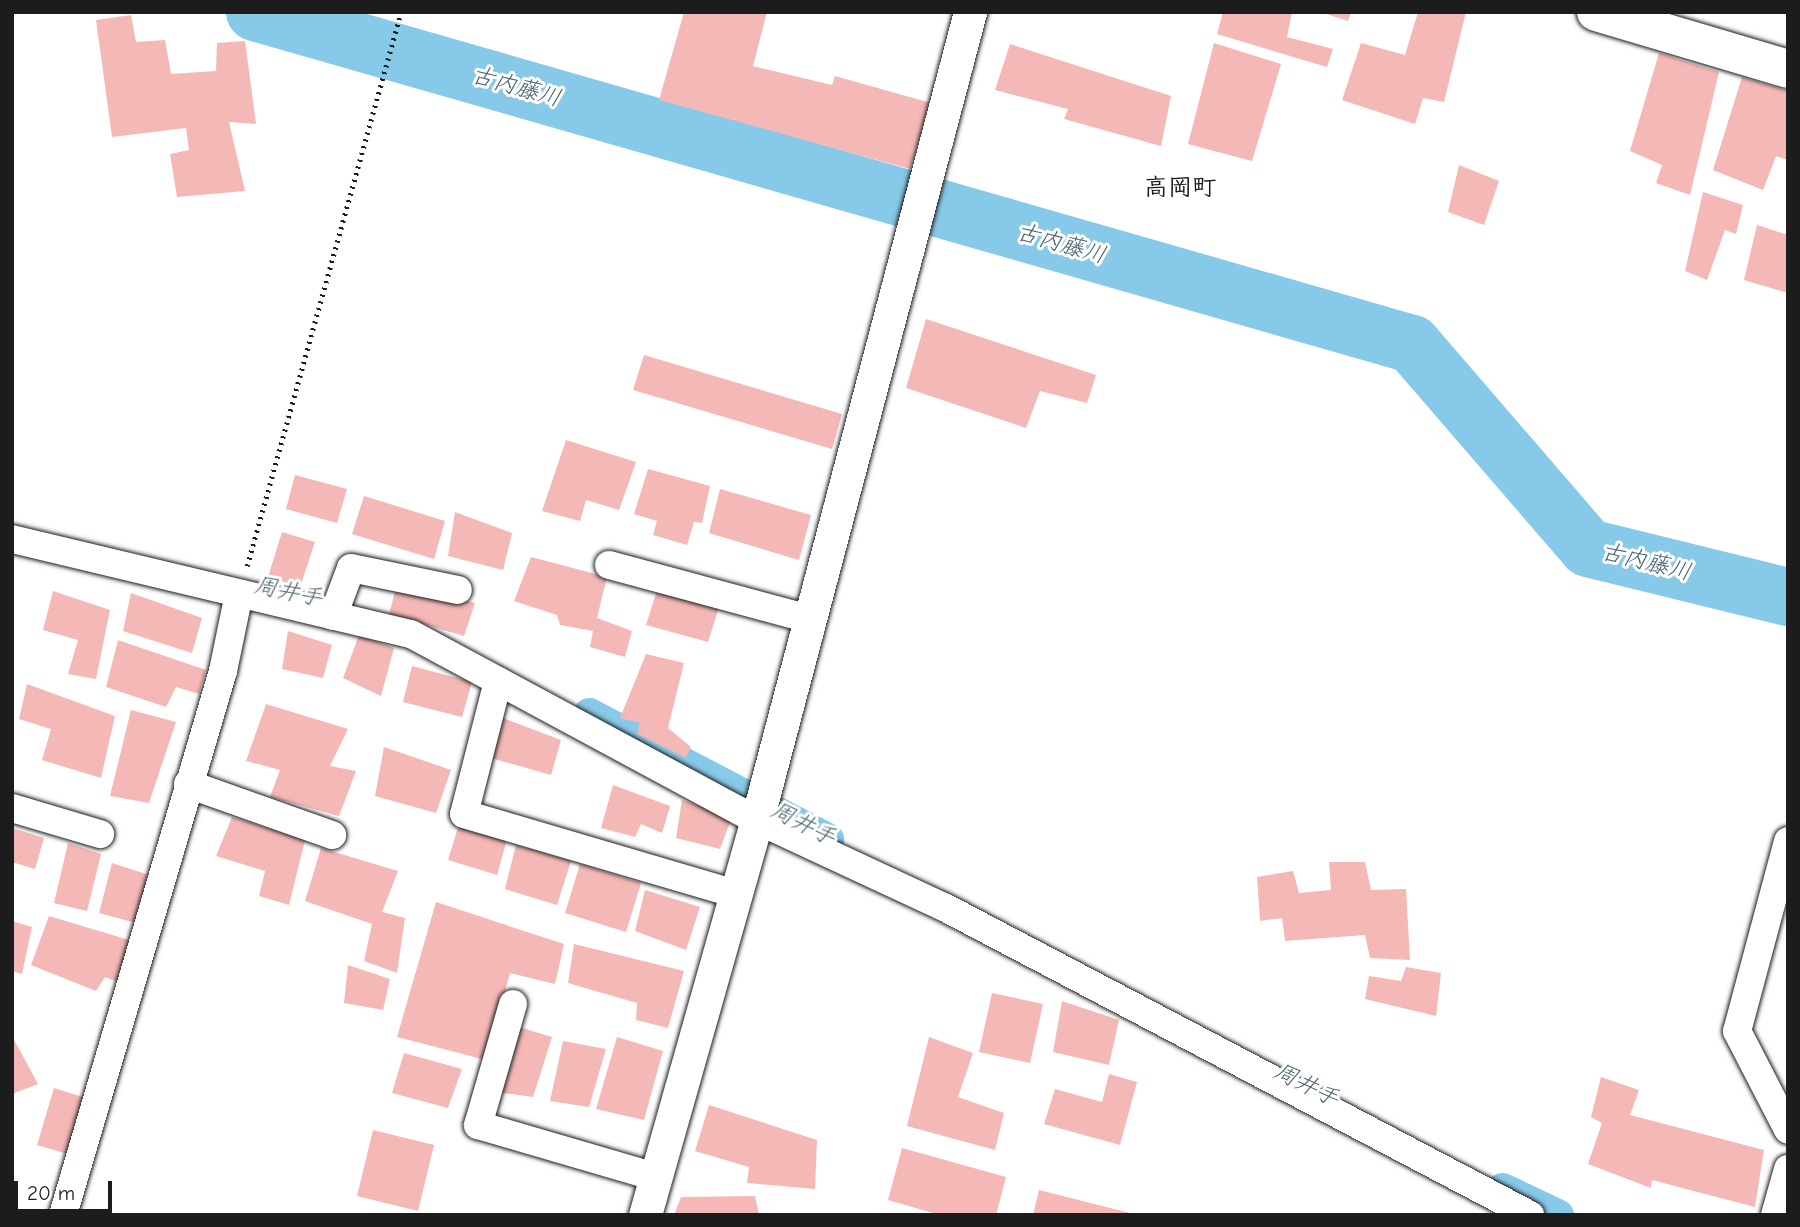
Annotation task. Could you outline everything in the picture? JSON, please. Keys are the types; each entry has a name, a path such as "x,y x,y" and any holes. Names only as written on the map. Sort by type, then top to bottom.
{"main road":[{"path":"1596,12 1788,69"}],"street":[{"path":"645,1215 757,820 970,12"},
{"path":"12,539 411,634 757,820 946,908 1530,1215"},
{"path":"609,565 809,619"},
{"path":"333,616 351,568 458,590"},
{"path":"63,1215 188,784 239,594"},
{"path":"498,681 464,814 736,894"},
{"path":"188,784 332,835"},
{"path":"12,808 100,834"},
{"path":"1788,841 1737,1031 1788,1130"},
{"path":"513,1004 478,1125 656,1177"},
{"path":"1776,1215 1788,1169"}],"path":[{"path":"239,594 401,12"}],"building":[{"path":"684,12 767,12 753,66 832,85 835,76 931,103 910,169 659,100"},
{"path":"1223,12 1292,12 1287,37 1333,49 1327,67 1217,34"},
{"path":"1320,12 1351,12 1348,21"},
{"path":"1418,12 1466,12 1444,102 1423,98 1415,124 1342,100 1361,43 1405,55"},
{"path":"131,15 136,42 165,40 171,74 216,71 217,43 245,41 256,124 229,122 245,191 177,197 170,154 189,150 186,128 112,137 96,20"},
{"path":"1214,43 1281,64 1252,161 1188,144"},
{"path":"1010,44 1171,96 1161,146 1064,119 1068,109 995,90"},
{"path":"1659,53 1719,72 1690,195 1656,183 1662,165 1630,151"},
{"path":"1742,77 1788,91 1788,160 1776,156 1763,190 1713,170"},
{"path":"1459,165 1499,181 1484,225 1448,212"},
{"path":"1703,192 1743,205 1736,234 1725,230 1707,280 1685,271"},
{"path":"1757,225 1788,235 1788,293 1744,280"},
{"path":"926,319 1096,375 1087,403 1040,391 1026,428 906,388"},
{"path":"644,355 842,414 832,449 633,390"},
{"path":"566,440 636,462 619,510 586,500 580,521 542,511"},
{"path":"648,469 710,486 702,523 694,522 687,545 653,535 657,521 634,514"},
{"path":"295,475 347,489 337,523 286,509"},
{"path":"720,489 811,515 799,560 709,533"},
{"path":"364,496 445,521 434,559 352,534"},
{"path":"455,512 512,533 503,570 448,556"},
{"path":"282,532 315,542 300,587 268,577"},
{"path":"531,557 607,577 597,618 632,631 625,657 590,647 593,631 560,625 557,615 514,601"},
{"path":"398,581 475,603 464,636 389,614"},
{"path":"657,590 719,607 708,642 646,625"},
{"path":"53,591 110,610 96,679 68,674 78,640 43,630"},
{"path":"131,593 202,618 192,653 123,631"},
{"path":"288,631 332,645 323,678 282,669"},
{"path":"359,635 394,648 381,696 343,678"},
{"path":"118,640 206,670 199,694 176,687 166,707 106,687"},
{"path":"646,654 684,663 668,728 691,747 686,758 637,734 640,723 620,718"},
{"path":"412,666 472,682 462,717 403,702"},
{"path":"27,684 115,716 101,778 42,760 51,729 19,719"},
{"path":"266,704 348,729 330,766 356,771 339,816 270,797 280,770 246,761"},
{"path":"131,710 176,722 149,803 110,796"},
{"path":"503,718 561,740 551,775 491,758"},
{"path":"384,747 451,770 436,813 375,796"},
{"path":"613,785 670,806 662,833 641,824 635,837 601,828"},
{"path":"682,800 732,817 720,849 676,838"},
{"path":"232,817 305,840 289,905 259,896 265,871 216,856"},
{"path":"460,821 508,836 497,875 448,860"},
{"path":"12,828 44,838 35,869 12,862"},
{"path":"68,843 101,854 87,911 54,903"},
{"path":"516,845 571,861 557,905 505,889"},
{"path":"321,848 398,871 382,912 405,918 397,973 364,961 372,924 305,901"},
{"path":"1329,862 1365,862 1371,890 1406,889 1410,960 1370,958 1365,935 1285,941 1282,918 1260,921 1257,877 1293,871 1299,893 1331,890"},
{"path":"112,863 149,875 136,923 99,913"},
{"path":"580,864 641,883 626,932 565,913"},
{"path":"645,890 700,907 686,950 635,931"},
{"path":"436,902 564,944 555,984 510,973 486,1060 397,1037"},
{"path":"49,916 129,940 118,982 105,977 96,991 31,965"},
{"path":"12,921 32,927 22,974 12,971"},
{"path":"574,944 684,971 668,1028 636,1020 637,1003 568,983"},
{"path":"348,965 390,979 383,1010 344,1003"},
{"path":"1406,967 1441,973 1436,1016 1365,999 1369,976 1401,981"},
{"path":"992,993 1043,1004 1030,1063 979,1052"},
{"path":"1062,1001 1119,1020 1109,1065 1053,1052"},
{"path":"519,1027 552,1037 533,1097 496,1092"},
{"path":"12,1036 38,1084 12,1094"},
{"path":"617,1037 663,1051 644,1120 596,1109"},
{"path":"929,1037 973,1053 958,1097 1004,1113 995,1150 907,1126"},
{"path":"563,1041 606,1049 589,1107 550,1101"},
{"path":"404,1053 462,1069 448,1108 392,1093"},
{"path":"1109,1074 1137,1082 1120,1145 1044,1124 1055,1089 1102,1102"},
{"path":"1601,1077 1639,1090 1630,1115 1764,1150 1755,1207 1652,1180 1651,1188 1588,1164 1602,1123 1591,1117"},
{"path":"54,1088 86,1098 71,1155 37,1145"},
{"path":"709,1105 817,1140 815,1189 747,1183 749,1167 695,1151"},
{"path":"373,1130 434,1145 418,1211 357,1196"},
{"path":"902,1148 1006,1177 996,1215 940,1215 888,1200"},
{"path":"1039,1190 1134,1214 1134,1215 1033,1215"},
{"path":"755,1196 759,1215 674,1215 681,1197"}],"waterway":[{"name":"古内藤川","path":"255,12 1412,344 1588,548 1788,597"},
{"name":"周井手","path":"589,714 827,839"},
{"name":"周井手","path":"1502,1189 1557,1215"}],"district":[{"name":"高岡町","path":"1180,188"}]}
